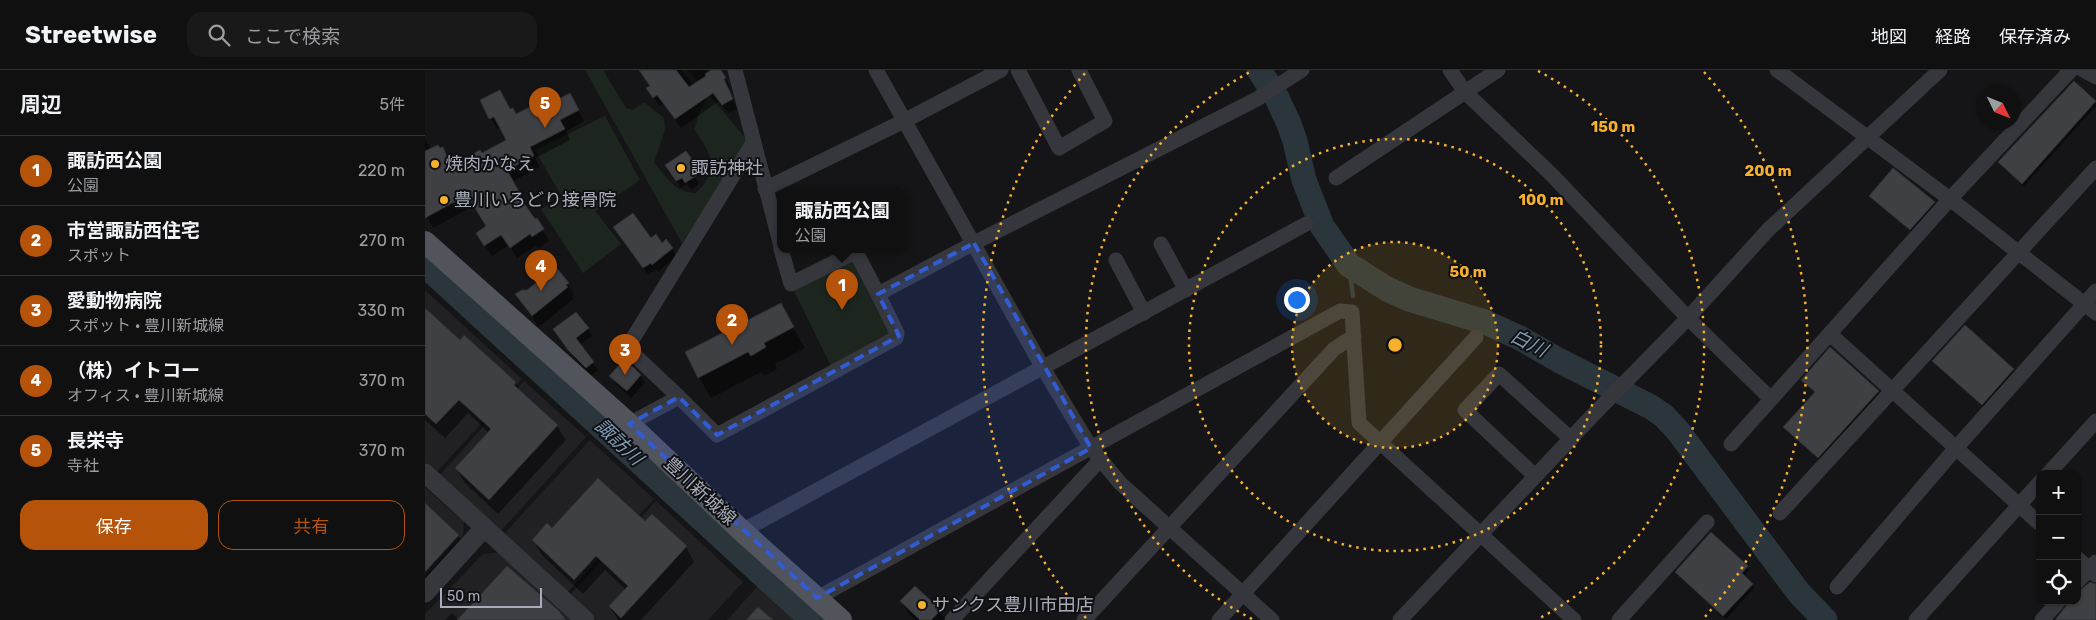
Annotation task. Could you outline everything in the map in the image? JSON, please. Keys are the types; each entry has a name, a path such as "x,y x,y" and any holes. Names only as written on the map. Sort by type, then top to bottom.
{"main road":[{"name":"豊川新城線","path":"425,242 629,424 742,532 841,620"}],"street":[{"path":"735,70 777,233"},
{"path":"876,70 1043,368 1096,454 1120,483 1272,620"},
{"path":"765,189 904,121 1001,70"},
{"path":"1018,70 1059,148 1105,121 1079,70"},
{"path":"878,294 1260,97 1302,70"},
{"path":"1450,70 1465,92 1551,174 1688,318 1771,399"},
{"path":"1335,178 1498,70"},
{"path":"1777,70 1795,75 1868,137 2090,309"},
{"path":"1400,620 1479,534 1688,318 1768,230 1940,70"},
{"path":"1731,444 1950,199 2071,70"},
{"path":"2083,70 2096,77"},
{"path":"753,143 627,348 717,435 896,338 897,332 858,256 853,253 791,284 782,253"},
{"path":"1780,513 2096,168"},
{"path":"742,532 1306,224"},
{"path":"1161,244 1186,290"},
{"path":"1116,260 1144,313"},
{"path":"1837,587 1956,448 2090,309 2096,291"},
{"path":"817,598 1096,454 1341,311 1352,312 1359,423 1574,620"},
{"path":"1830,334 2036,520"},
{"path":"1084,620 1334,349 1355,336"},
{"path":"1219,620 1476,337"},
{"path":"1535,476 1465,410 1499,374 1571,439"},
{"path":"629,424 679,397"},
{"path":"2052,470 2096,421"},
{"path":"952,620 1096,454"},
{"path":"425,473 585,620"},
{"path":"1916,620 2036,486"},
{"path":"1619,620 1707,522"},
{"path":"425,592 484,528"},
{"path":"2080,560 2094,568 2081,579"},
{"path":"2042,620 2055,605"}],"highlighted area":[{"path":"974,243 1091,448 817,598 629,424 679,397 717,435 899,336 878,294"}],"shaded area":[{"path":"585,70 603,70 626,108 633,110 644,102 664,118 665,130 654,162 672,183 682,190 696,193 704,185 709,177 711,161 705,146 694,129 706,100 681,70 688,70 748,141 682,243"},
{"path":"605,116 640,180 595,211 621,244 583,273 541,209 562,197 535,150"},
{"path":"850,260 857,263 893,331 890,338 832,368 793,289"},
{"path":"425,290 522,379 435,474 425,465"},
{"path":"524,381 586,437 501,531 439,476"},
{"path":"590,440 654,499 567,593 504,534"},
{"path":"425,488 464,522 463,535 425,577"},
{"path":"656,501 743,582 708,620 597,620 570,595"},
{"path":"503,552 577,620 425,620 425,614 483,554"},
{"path":"758,586 795,620 727,620"}],"building":[{"path":"639,70 676,70 689,87 706,76 705,74 711,70 721,70 726,78 724,79 733,99 722,105 713,93 675,119 657,95 653,98 646,88 650,86"},
{"path":"2074,81 2096,101 2022,184 1998,162"},
{"path":"500,90 510,109 513,108 516,114 550,97 553,102 570,93 579,110 560,120 565,129 530,147 534,156 507,170 521,195 519,196 544,229 532,237 530,234 510,248 501,235 484,246 476,233 486,226 467,195 425,218 425,151 438,145 440,148 443,147 451,166 480,150 482,153 506,140 494,117 489,119 480,100"},
{"name":"諏訪神社","path":"686,151 697,166 692,170 696,176 685,183 682,178 676,181 665,165"},
{"path":"1893,168 1935,202 1910,230 1869,196"},
{"path":"633,213 651,238 656,234 662,243 666,239 673,248 652,265 651,263 643,268 613,227"},
{"path":"556,267 569,283 566,285 568,287 532,316 515,294 522,290 527,290"},
{"path":"781,303 794,327 764,343 766,347 751,356 748,352 698,378 685,352"},
{"path":"425,308 460,340 464,335 516,382 514,385 558,425 489,500 455,468 491,429 459,400 436,424 425,414"},
{"path":"576,312 589,328 576,338 594,362 586,368 568,350 553,329"},
{"path":"1965,325 2014,369 1982,405 1932,361"},
{"path":"1830,347 1879,391 1818,458 1783,427 1815,392 1801,380"},
{"path":"628,362 641,375 627,391 609,376 621,363 624,366"},
{"path":"598,478 645,521 652,514 687,546 621,618 609,606 628,586 596,556 574,580 532,540 547,523 552,528"},
{"path":"425,503 459,535 425,572"},
{"path":"1711,532 1748,566 1742,573 1753,584 1723,616 1675,572"},
{"path":"507,566 558,610 566,620 457,620"},
{"path":"2090,582 2096,584 2096,620 2055,620 2067,605 2081,605 2081,590"},
{"path":"915,586 941,610 931,620 920,620 900,601"},
{"path":"758,607 773,620 746,620"}],"waterway":[{"name":"白川","path":"1259,70 1277,98 1289,124 1304,180 1322,226 1349,265 1387,289 1409,299 1485,322 1520,338 1560,361 1651,407 1664,416 1678,431 1799,593 1825,620"},
{"name":"諏訪川","path":"425,265 812,620"},
{"path":"1349,265 1353,296"}],"place":[{"name":"長栄寺","path":"545,128"},
{"name":"焼肉かなえ","path":"435,164"},
{"name":"諏訪神社","path":"681,168"},
{"name":"豊川いろどり接骨院","path":"444,200"},
{"name":"（株）イトコー","path":"541,291"},
{"name":"諏訪西公園","path":"842,310"},
{"name":"市営諏訪西住宅","path":"732,345"},
{"name":"愛動物病院","path":"625,375"},
{"name":"サンクス豊川市田店","path":"922,605"}]}
